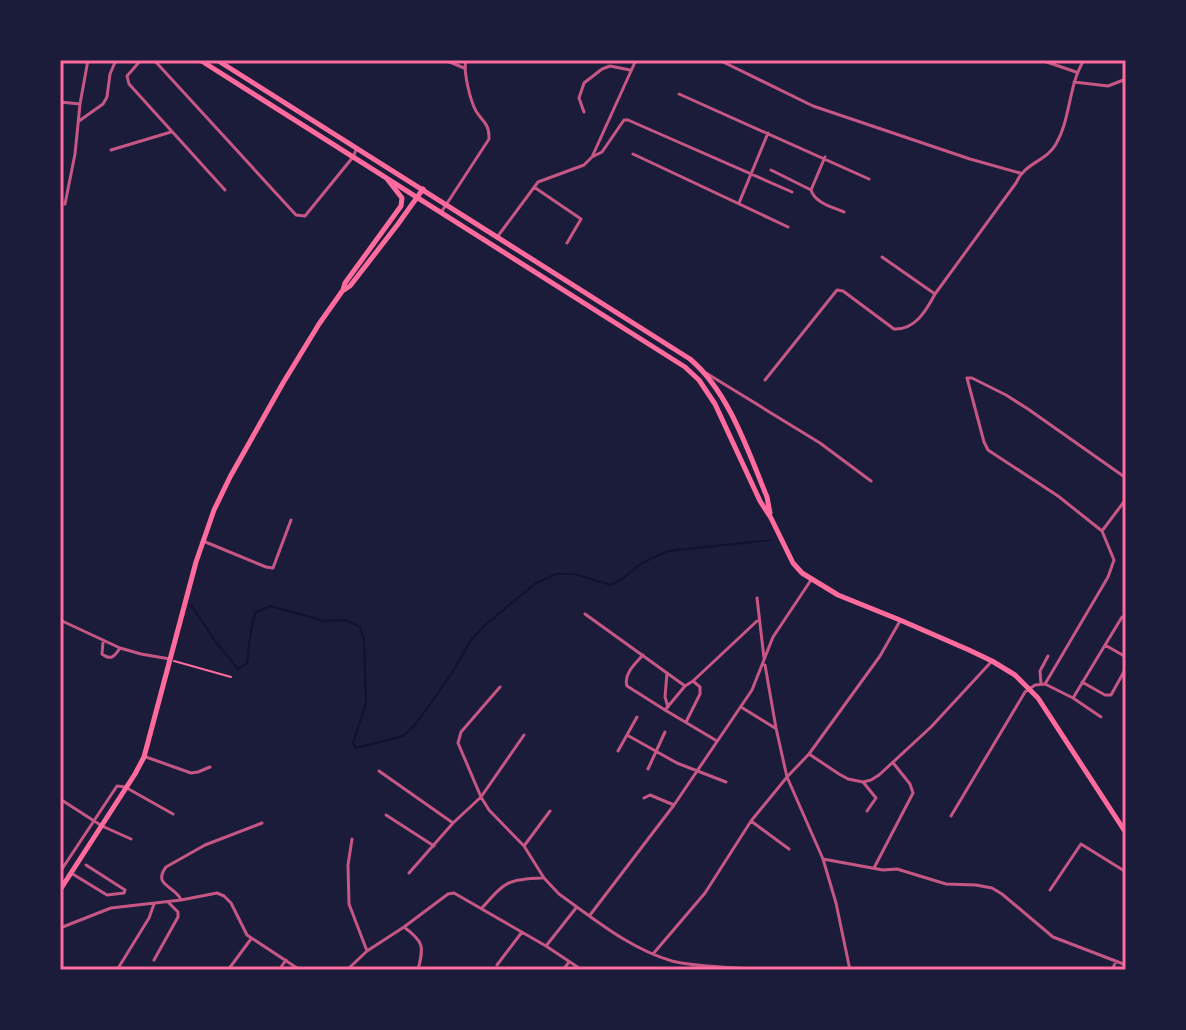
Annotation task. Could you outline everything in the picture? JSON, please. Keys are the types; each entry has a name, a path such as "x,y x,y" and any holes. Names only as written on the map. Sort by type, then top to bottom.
{"main road":[{"path":"200,60 659,349 692,373 715,404 793,563 811,580 838,595 992,661 1015,675 1038,698 1126,833"},
{"path":"217,60 690,359 706,373 726,405 767,497 771,518"},
{"path":"387,179 402,202 411,208"},
{"path":"343,290 350,286 423,189"},
{"path":"60,890 144,757 203,541 230,477 319,324 402,202"}],"street":[{"path":"65,204 88,60"},
{"path":"79,121 103,104 116,60"},
{"path":"141,60 129,72 127,80 225,190"},
{"path":"154,60 300,217 305,216 357,148"},
{"path":"445,60 464,68"},
{"path":"441,212 489,139 488,125 475,108 464,68 466,60"},
{"path":"592,157 636,60"},
{"path":"719,60 813,106 943,151 1020,173"},
{"path":"1041,60 1076,72"},
{"path":"765,380 837,290 847,293 891,328 908,328 916,321 1016,183 1020,173 1054,148 1060,136 1076,72 1084,60"},
{"path":"584,112 579,98 584,83 610,66 630,70"},
{"path":"1074,82 1113,85 1126,79"},
{"path":"679,94 869,179"},
{"path":"60,102 80,104"},
{"path":"498,236 534,187 545,178 580,168 602,152 621,122 628,120 792,192"},
{"path":"111,150 171,132"},
{"path":"738,204 768,133"},
{"path":"633,154 788,227"},
{"path":"825,157 811,190 812,195 844,212"},
{"path":"771,170 811,190"},
{"path":"534,187 581,219 567,243"},
{"path":"882,257 935,294"},
{"path":"706,373 820,443 871,481"},
{"path":"1043,684 1112,569 1114,560 1102,531 1058,496 988,450 967,378 1006,395 1126,478"},
{"path":"1102,531 1126,499"},
{"path":"203,541 270,568 275,566 291,520"},
{"path":"590,915 674,805 741,707 752,690 773,637 811,580"},
{"path":"757,598 764,662 787,777 823,859 850,970"},
{"path":"585,614 685,686"},
{"path":"1073,698 1122,617"},
{"path":"666,708 685,686 758,620"},
{"path":"653,954 708,889 751,821 809,754 880,656 900,620"},
{"path":"60,621 120,648 170,659"},
{"path":"103,641 102,654 106,657 116,655 120,648"},
{"path":"1105,645 1126,657"},
{"path":"643,655 627,676 629,688 717,741"},
{"path":"1043,684 1040,671 1048,656"},
{"path":"863,782 879,775 893,763 992,661"},
{"path":"1082,682 1105,695 1111,695 1126,668"},
{"path":"666,708 667,673"},
{"path":"686,722 700,694 700,687 693,681"},
{"path":"951,816 1029,688 1043,684 1073,698 1101,717"},
{"path":"500,687 461,732 458,737 460,747 489,810 524,846 544,878 577,907 630,943 653,954 671,961 755,970"},
{"path":"741,707 776,728"},
{"path":"618,751 637,717"},
{"path":"648,769 665,732"},
{"path":"409,873 453,823 481,797 524,735"},
{"path":"627,735 677,763 726,782"},
{"path":"809,754 839,774 863,782 876,798 867,811"},
{"path":"144,757 191,773 210,767"},
{"path":"874,868 913,793 910,784 893,763"},
{"path":"379,771 453,823"},
{"path":"86,865 125,890 124,893 107,895 66,878 60,871 117,786 125,787 173,814"},
{"path":"644,798 654,796 674,805"},
{"path":"60,799 102,826 131,839"},
{"path":"524,846 550,811"},
{"path":"386,815 434,846"},
{"path":"751,821 789,849"},
{"path":"181,900 178,893 162,880 166,867 205,845 262,823"},
{"path":"352,839 348,865 349,904 367,951"},
{"path":"1050,890 1081,844 1126,872"},
{"path":"823,859 897,869 946,884 982,885 1002,894 1053,937 1126,965"},
{"path":"482,908 498,889 511,881 544,878"},
{"path":"60,928 111,908 181,900 209,893 224,896 234,907 251,939 300,970"},
{"path":"347,970 367,951 448,894 454,893 582,970"},
{"path":"154,960 178,917 178,912 167,902"},
{"path":"117,970 149,918 154,903"},
{"path":"546,946 577,907"},
{"path":"404,927 421,942 418,970"},
{"path":"497,965 522,932"},
{"path":"228,970 251,939"},
{"path":"279,970 286,960"},
{"path":"1112,970 1116,961"},
{"path":"563,970 569,962"},
{"path":"690,970 693,964"}],"path":[{"path":"170,659 231,677"}],"waterway":[{"path":"191,605 238,669 247,663 256,612 271,606 324,621 346,620 360,627 364,640 366,703 353,743 356,748 403,736 415,725 452,673 471,640 536,583 556,574 574,574 611,585 642,563 668,551 771,540"}]}
